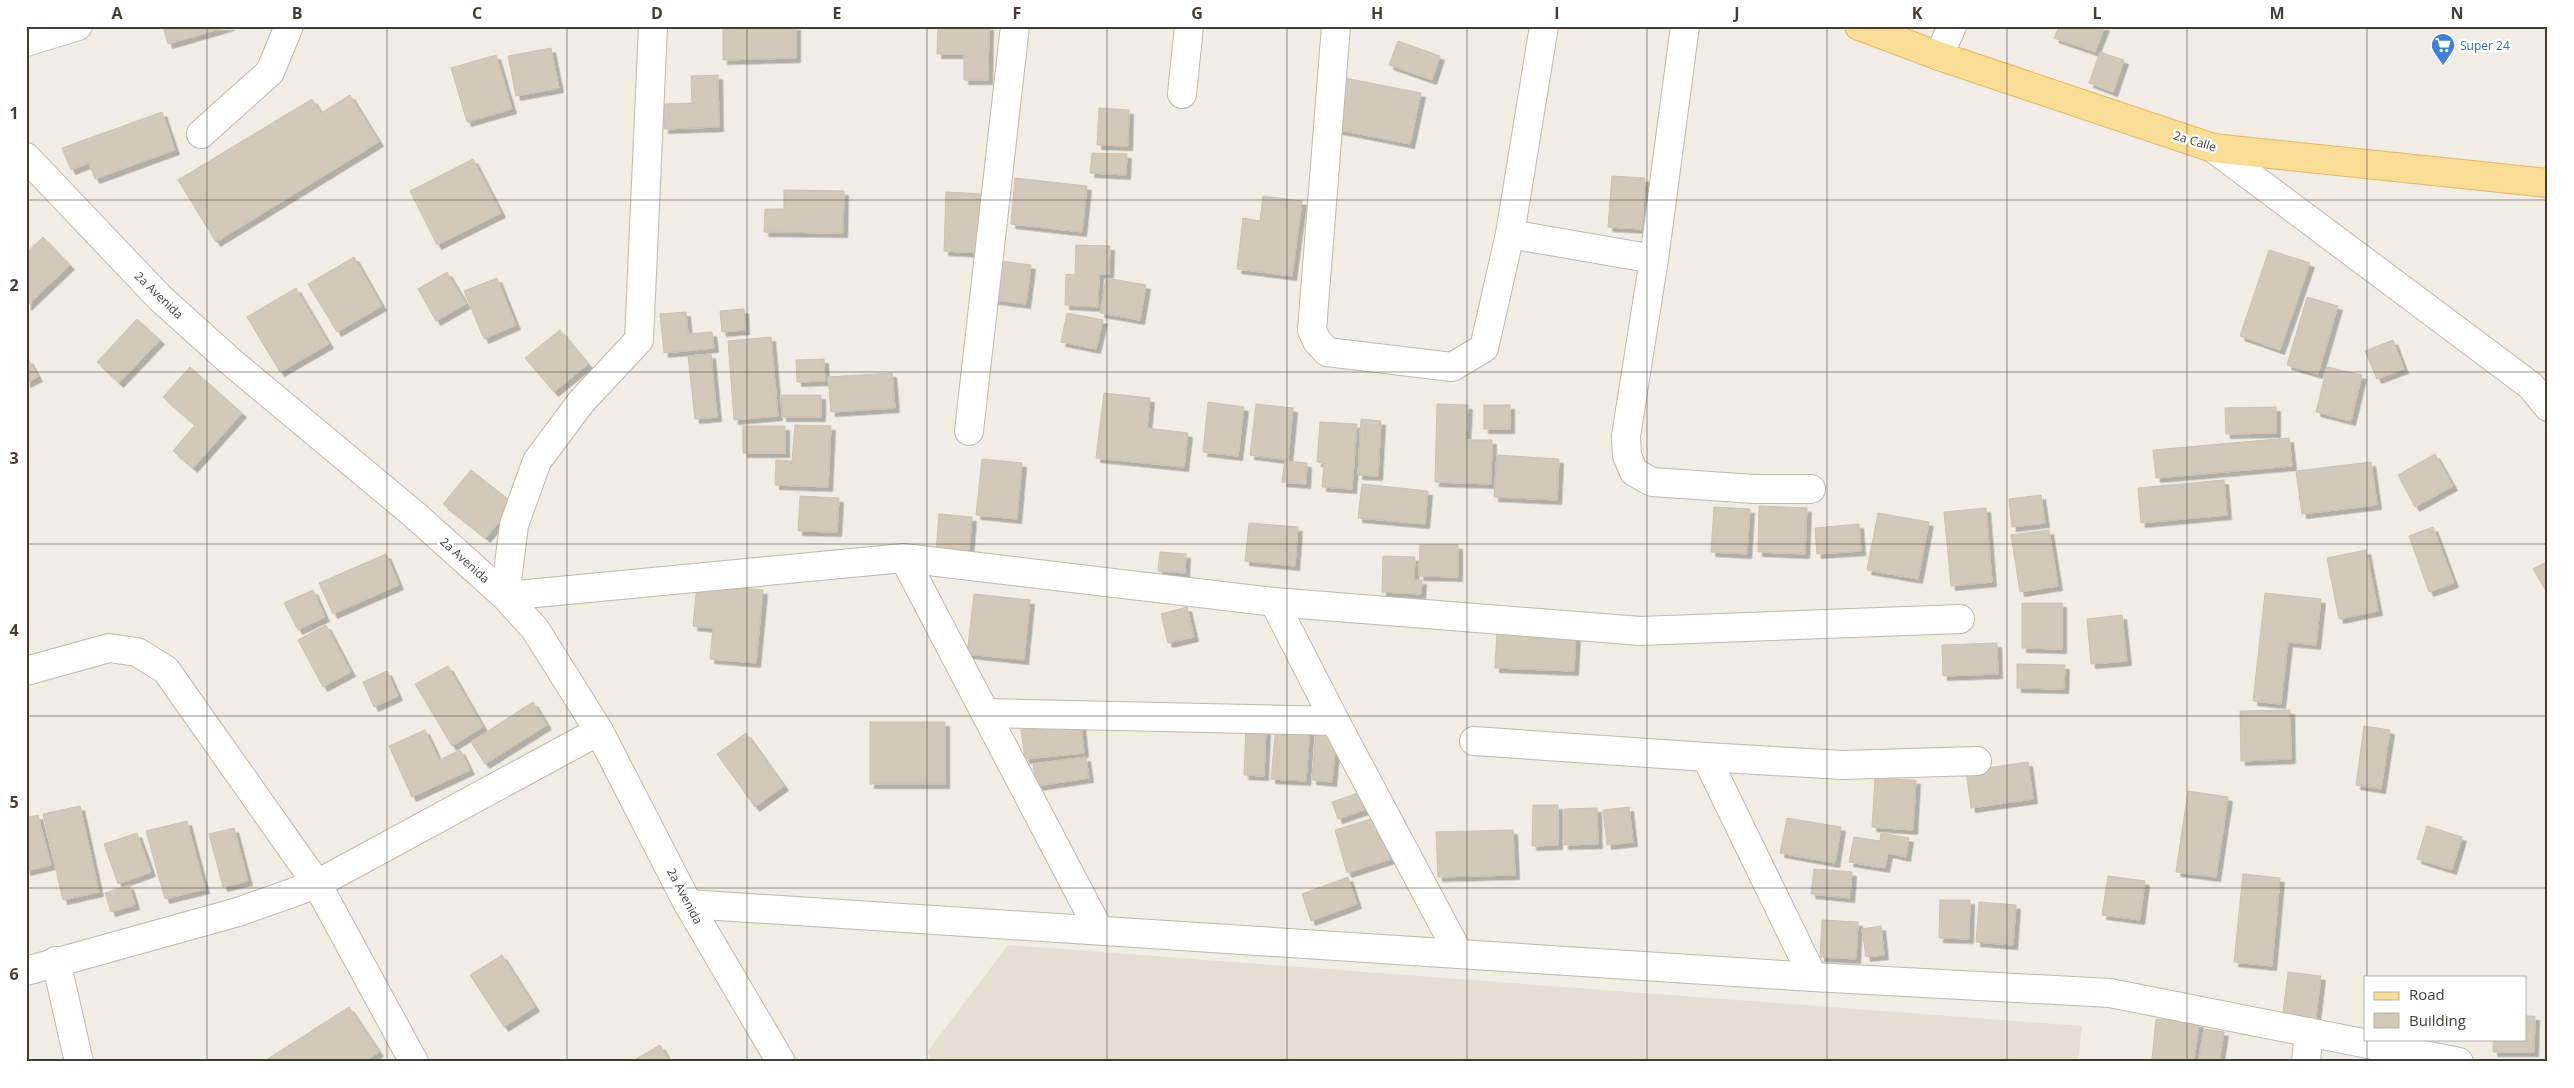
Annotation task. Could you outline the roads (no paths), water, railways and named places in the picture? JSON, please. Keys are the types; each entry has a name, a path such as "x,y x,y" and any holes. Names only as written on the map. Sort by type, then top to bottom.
{"main road":[{"name":"2a Calle","path":"1859,26 1939,56 2213,148 2548,183"}],"street":[{"path":"26,42 78,26"},
{"path":"201,134 270,72 288,26"},
{"path":"653,26 639,340 581,402 537,461 514,525 505,596 904,558 1274,602 1640,631 1960,619"},
{"path":"969,431 1016,26"},
{"path":"1182,94 1189,26"},
{"path":"1336,26 1312,330 1317,341 1327,352 1452,367 1484,348 1510,234 1544,26"},
{"path":"1684,26 1654,260 1626,436 1627,456 1634,472 1652,482 1754,489 1811,489"},
{"path":"1939,56 1952,26"},
{"path":"2213,148 2531,386 2548,407"},
{"name":"2a Avenida","path":"26,157 160,298 230,361 416,516 505,596 535,629 599,730 688,904 781,1062"},
{"path":"1510,234 1654,260"},
{"path":"904,558 1099,930"},
{"path":"1274,602 1459,954"},
{"path":"26,671 109,648 137,652 166,670 318,884 414,1062"},
{"path":"986,713 1335,721"},
{"path":"26,971 56,961 238,912 318,884 599,730"},
{"path":"1474,741 1842,765 1976,761"},
{"path":"1706,756 1813,977"},
{"path":"688,904 1813,977 2110,993 2459,1062"},
{"path":"56,961 79,1062"},
{"path":"2306,1062 2308,1032"}],"place":[{"name":"Super 24","path":"2443,66"}]}
